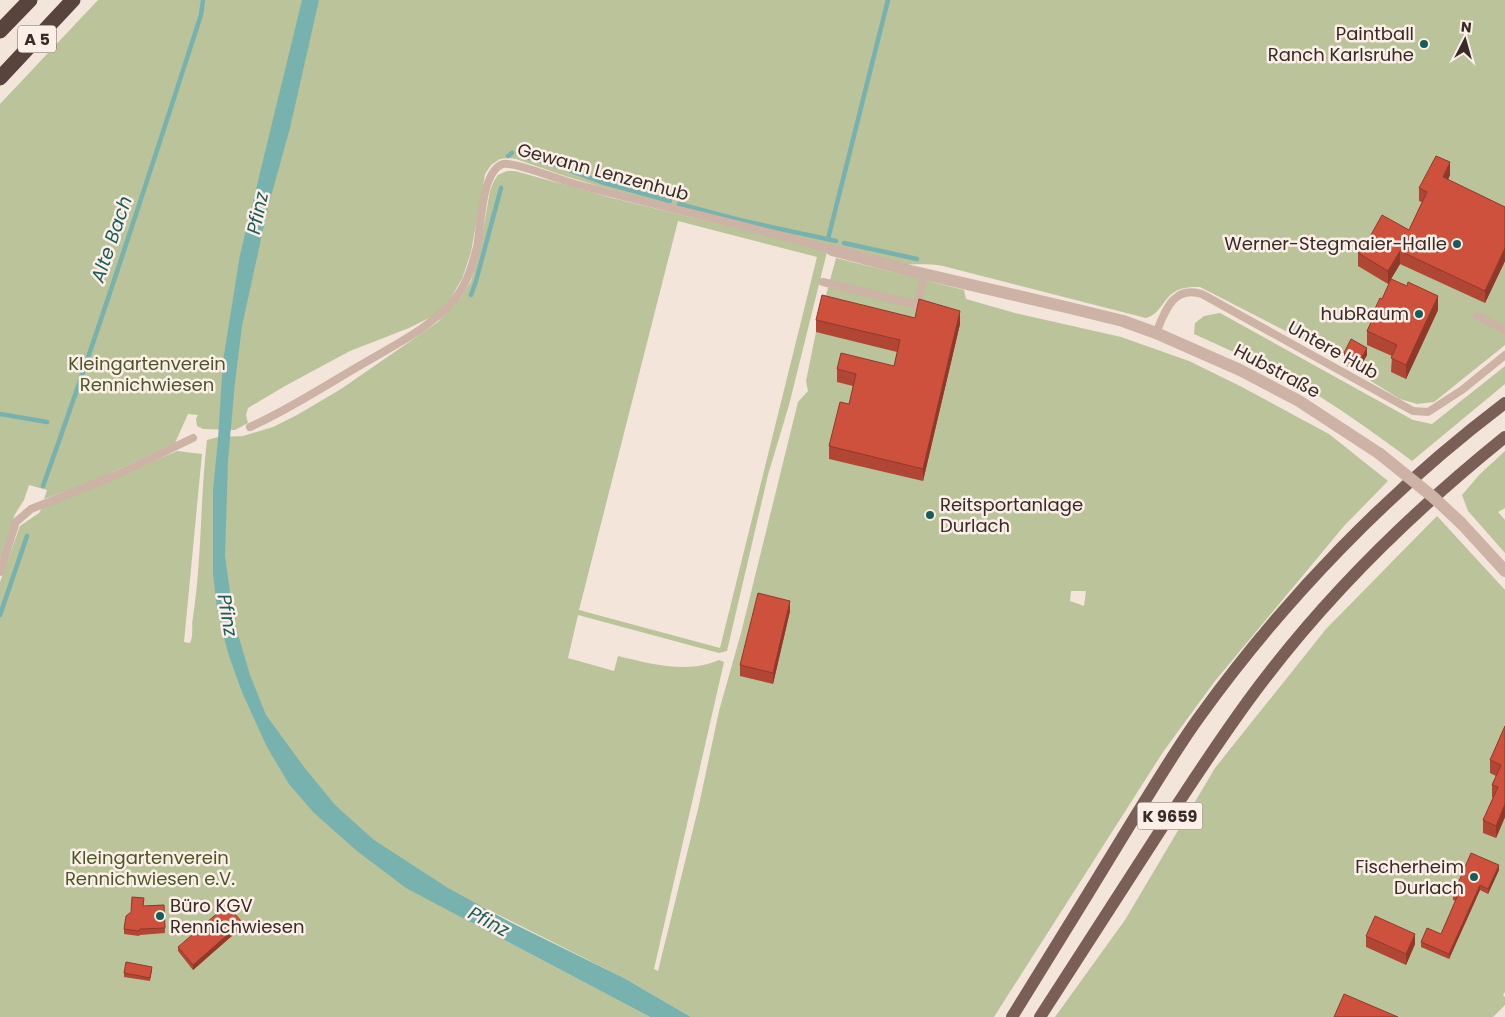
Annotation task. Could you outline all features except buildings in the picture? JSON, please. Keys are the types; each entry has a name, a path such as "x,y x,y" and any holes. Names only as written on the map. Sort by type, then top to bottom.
{"highway":[{"name":"A 5","path":"0,31 30,0"},
{"name":"A 5","path":"0,78 73,0"}],"main road":[{"name":"K 9659","path":"1012,1017 1181,744 1245,657 1292,602 1361,529 1437,459 1505,403"},
{"name":"K 9659","path":"1040,1017 1223,735 1266,677 1322,609 1384,544 1454,478 1505,437"}],"street":[{"name":"Gewann Lenzenhub","path":"832,250 984,288"},
{"name":"Hubstraße","path":"984,288 1123,321 1156,333 1240,370 1299,401 1380,454 1433,497 1461,523 1505,571"}],"lane":[{"name":"Gewann Lenzenhub","path":"250,428 282,413 441,314 460,291 468,275 477,246 488,184 495,169 502,164 515,164 569,183 832,250"},
{"path":"823,282 917,305 925,274"},
{"name":"Untere Hub","path":"1156,333 1165,312 1176,297 1193,291 1202,294 1413,411 1428,412 1462,390 1505,355"},
{"path":"1477,316 1505,330"},
{"path":"0,572 16,522 31,509 114,476 193,438"}],"green space":[{"name":"Kleingartenverein Rennichwiesen","path":"98,0 1505,0 1505,345 1434,402 1417,404 1400,399 1343,364 1346,354 1320,340 1317,347 1200,287 1176,291 1159,310 1146,318 943,266 895,264 605,188 516,159 500,159 491,165 485,174 471,252 462,279 450,299 435,315 409,328 350,351 285,386 248,408 246,415 248,423 235,430 203,429 197,426 196,419 198,415 188,414 175,443 94,481 44,499 47,490 29,485 24,500 15,514 0,559 0,104"},
{"name":"Kleingartenverein Rennichwiesen e.V.","path":"507,171 515,171 612,198 827,252 789,405 768,475 727,651 719,653 578,615 568,658 614,671 618,656 682,667 707,664 719,660 724,662 654,969 658,971 699,805 719,711 741,633 798,402 808,391 806,381 816,332 836,258 964,290 966,299 1015,313 1121,337 1189,361 1329,434 1388,481 1344,526 1215,681 1163,752 994,1017 691,1017 624,978 481,906 470,922 650,1017 0,1017 0,582 20,526 39,513 42,508 177,451 202,454 184,642 190,643 198,573 207,440 218,437 243,436 273,427 297,415 341,389 438,322 461,297 471,281 479,253 490,191 498,175","holes":["678,221 817,257 720,648 579,610","1071,591 1086,591 1084,606 1070,601"]},
{"path":"1220,313 1413,420 1432,424 1505,366 1505,384 1412,461 1314,393 1270,369 1194,334 1195,323 1204,316"},
{"path":"1505,451 1505,508 1498,512 1505,520 1505,553 1468,511 1462,495 1480,474"},
{"path":"1437,516 1505,590 1505,992 1503,995 1505,997 1505,1005 1493,1017 1055,1017 1125,920 1215,768 1326,629"}],"water":[{"name":"Pfinz","path":"302,0 319,0 290,128 268,207 242,326 228,461 225,556 234,621 250,675 266,715 304,767 335,805 374,840 448,888 512,923 624,978 691,1017 650,1017 406,888 357,851 314,813 289,784 267,747 242,692 228,653 217,609 213,573 213,491 223,361 240,255"}],"waterway":[{"name":"Alte Bach","path":"43,486 143,192 201,15 203,0"},
{"path":"828,239 888,0"},
{"path":"508,156 512,153"},
{"path":"529,158 550,163 601,182 670,201"},
{"path":"471,295 501,188"},
{"path":"679,204 739,220 836,241"},
{"path":"844,243 917,259"},
{"path":"0,414 47,422"},
{"name":"Alte Bach","path":"0,615 27,536"}],"place":[{"name":"Paintball Ranch Karlsruhe","path":"1424,44"},
{"name":"Werner-Stegmaier-Halle","path":"1457,244"},
{"name":"hubRaum","path":"1419,314"},
{"name":"Reitsportanlage Durlach","path":"930,515"},
{"name":"Fischerheim Durlach","path":"1474,877"},
{"name":"Büro KGV Rennichwiesen","path":"160,916"}]}
